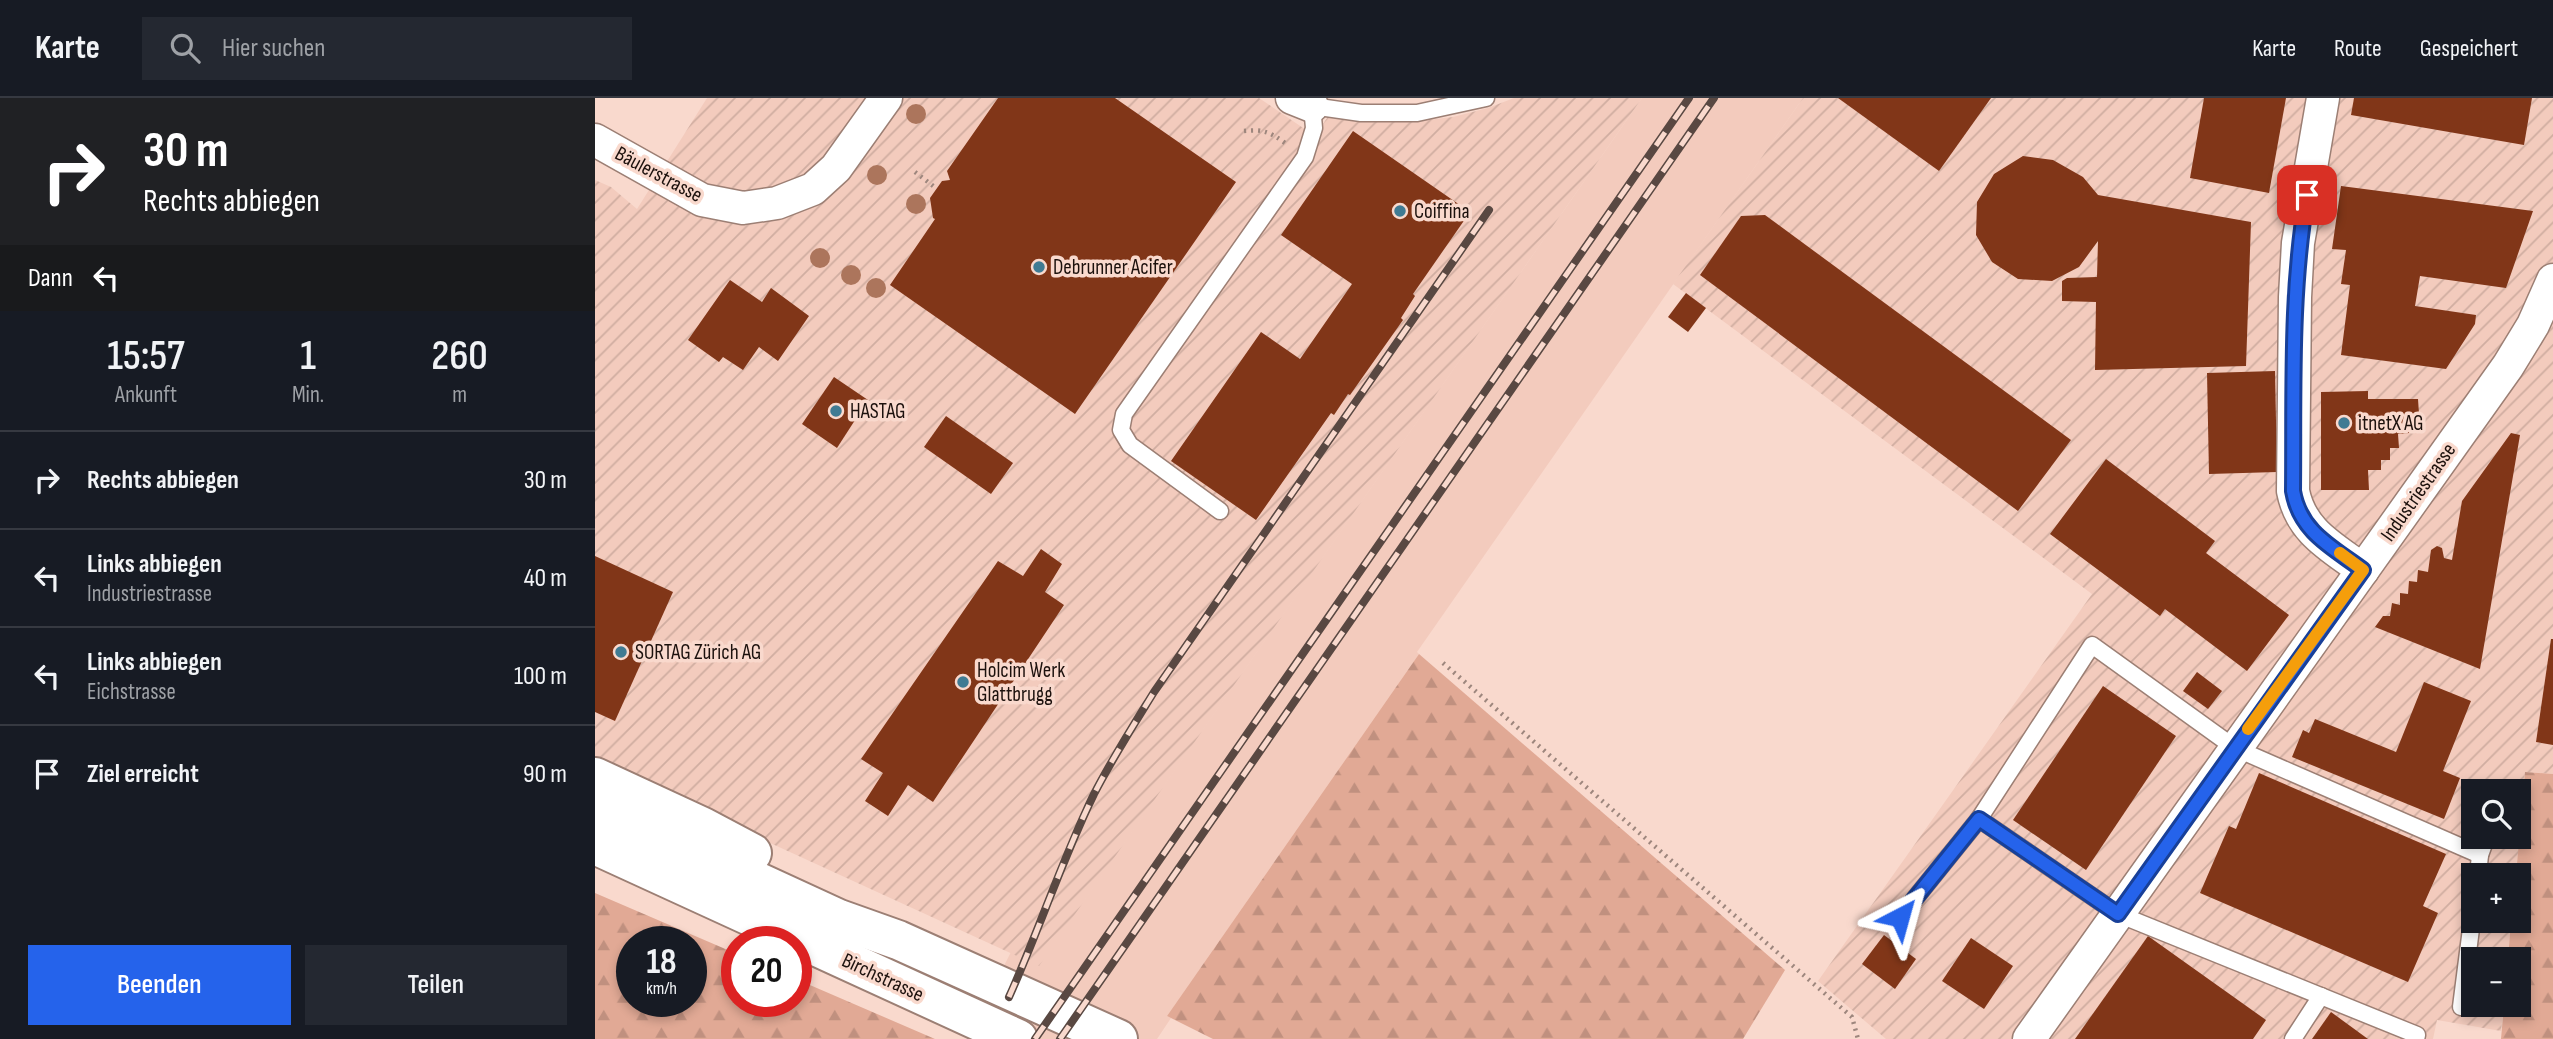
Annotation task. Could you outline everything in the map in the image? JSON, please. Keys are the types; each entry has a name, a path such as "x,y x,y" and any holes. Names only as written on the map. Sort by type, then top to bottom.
{"main road":[{"name":"Birchstrasse","path":"595,777 703,827 845,904 898,940"},
{"name":"Birchstrasse","path":"595,807 839,919 898,940 1118,1039"},
{"name":"Birchstrasse","path":"595,845 1019,1039"}],"street":[{"name":"Bäulerstrasse","path":"595,140 702,200 743,208 777,203 813,189 836,168 886,98"},
{"path":"2323,98 2298,243 2293,491 2296,509 2313,532 2363,570"},
{"name":"Industriestrasse","path":"2029,1039 2508,366 2533,325 2553,280"}],"lane":[{"path":"1302,102 1361,113 1417,113 1486,98"},
{"path":"1220,511 1130,446 1121,430 1124,414 1305,157 1314,128 1302,102"},
{"path":"1900,917 1979,819 2092,645 2235,748 2480,855"},
{"path":"1979,819 2118,914 2417,1035 2416,1039"},
{"path":"2479,863 2482,849"},
{"path":"2293,1039 2321,996"}],"path":[{"path":"1244,131 1261,129 1270,132"},
{"path":"915,172 937,189"},
{"path":"1443,663 1852,1017 1858,1039"}],"shaded area":[{"path":"707,98 1259,98 1315,136 1331,112 1381,120 1418,121 1453,117 1514,98 1642,98 1039,966 595,763 595,180 611,187 637,209"},
{"path":"1642,98 1803,98 1167,1016 1171,1018 1157,1039 967,1039 1011,952 1039,965"},
{"path":"1803,98 2553,98 2553,774 2525,772 2524,779 2461,779 2461,849 2518,849 2517,863 2461,863 2461,933 2510,933 2509,947 2461,947 2461,1017 2503,1017 2501,1031 2437,1020 2433,1039 1886,1039 1818,981 2092,594 1673,284"}],"green space":[{"path":"1419,654 1785,970 1743,1039 1213,1039 1167,1016"},
{"path":"2525,772 2553,774 2553,1039 2501,1039 2503,1017 2531,1017 2531,947 2509,947 2510,933 2531,933 2531,863 2517,863 2518,849 2531,849 2531,779 2524,779"},
{"path":"595,893 672,926 616,926 616,1017 707,1017 707,941 721,947 721,1017 812,1017 812,986 935,1039 595,1039"}],"building":[{"name":"Debrunner Acifer","path":"998,98 1115,98 1236,182 1075,414 890,285 935,219 930,198 942,181 950,180 947,171"},
{"path":"1838,98 1991,98 1939,171"},
{"path":"2204,98 2286,98 2269,193 2190,178"},
{"path":"2354,98 2532,98 2524,145 2351,115"},
{"path":"1353,131 1470,212 1413,294 1415,296 1401,318 1403,320 1350,395 1348,394 1334,415 1331,413 1256,520 1171,461 1261,332 1300,359 1352,284 1281,235"},
{"path":"2023,156 2053,160 2083,177 2098,195 2251,222 2246,366 2095,370 2096,302 2062,301 2062,281 2067,278 2097,277 2098,241 2079,267 2052,281 2018,279 1992,262 1976,235 1977,202 1994,174"},
{"path":"2341,186 2533,211 2506,288 2420,276 2415,306 2476,315 2475,324 2446,369 2341,355 2350,285 2341,284 2346,250 2332,249"},
{"path":"1765,215 2071,440 2018,511 1700,275 1741,216"},
{"path":"730,280 762,302 771,288 809,316 778,361 759,347 743,370 723,357 719,362 688,340"},
{"path":"1686,293 1706,308 1688,332 1668,317"},
{"path":"2275,371 2277,472 2209,474 2207,373"},
{"name":"HASTAG","path":"834,377 868,400 837,448 802,424"},
{"path":"2368,391 2368,399 2418,399 2419,414 2414,414 2414,423 2409,423 2409,433 2398,434 2399,448 2390,448 2390,460 2381,460 2381,470 2368,470 2369,490 2321,490 2321,392"},
{"path":"946,416 1013,463 991,494 924,447"},
{"path":"2511,433 2520,435 2480,669 2375,627 2383,616 2390,616 2392,603 2400,605 2400,593 2408,594 2409,581 2417,582 2418,570 2428,572 2431,550 2437,546 2442,548 2444,558 2452,560 2462,501"},
{"path":"2106,459 2215,541 2206,553 2289,615 2247,671 2165,609 2160,616 2050,534"},
{"name":"Holcim Werk Glattbrugg","path":"1041,549 1062,564 1045,592 1064,605 933,802 908,785 888,816 865,801 883,773 861,759 998,561 1023,576"},
{"name":"SORTAG Zürich AG","path":"595,556 673,592 615,721 595,712"},
{"path":"2553,639 2553,745 2536,742"},
{"path":"2197,672 2222,691 2208,709 2183,691"},
{"path":"2424,682 2471,701 2443,771 2460,778 2444,819 2292,757 2303,730 2309,733 2315,719 2396,752"},
{"path":"2103,686 2176,736 2086,870 2013,820"},
{"path":"2259,773 2446,854 2423,906 2438,913 2408,982 2200,893 2229,826 2236,829"},
{"path":"1884,935 1916,959 1895,989 1862,964"},
{"path":"2148,936 2266,1020 2253,1039 2075,1039"},
{"path":"1971,938 2013,966 1984,1009 1942,981"},
{"path":"2331,1012 2368,1039 2312,1039"}],"railway":[{"path":"1035,1039 1689,98"},
{"path":"1060,1039 1714,98"},
{"path":"1009,997 1082,819 1101,781 1154,692 1489,210"}],"slow traffic":[{"path":"2248,729 2363,570 2340,553"}],"place":[{"name":"Coiffina","path":"1400,211"},
{"name":"Debrunner Acifer","path":"1039,267"},
{"name":"HASTAG","path":"836,411"},
{"name":"itnetX AG","path":"2344,423"},
{"name":"SORTAG Zürich AG","path":"621,652"},
{"name":"Holcim Werk Glattbrugg","path":"963,682"}],"route":[{"path":"1900,917 1979,819 2118,914 2363,570 2313,532 2296,509 2293,491 2295,298 2298,243 2307,195"}]}
